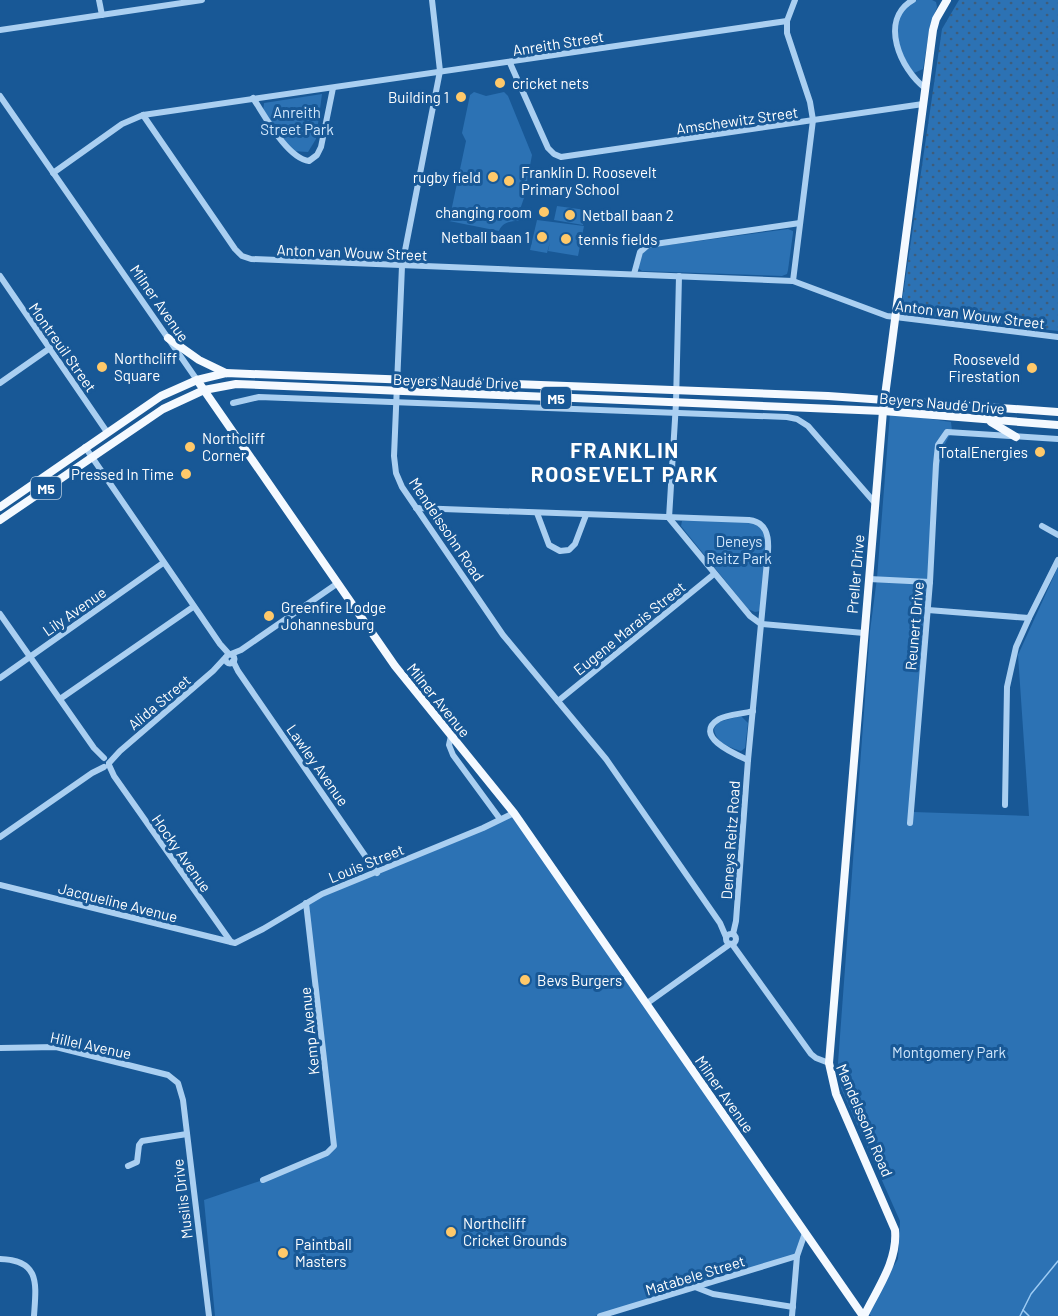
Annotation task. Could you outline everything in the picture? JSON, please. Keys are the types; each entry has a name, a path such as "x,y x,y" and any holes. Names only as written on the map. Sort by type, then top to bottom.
{"main road":[{"name":"Preller Drive","path":"829,1063 884,399 934,24 947,0"},
{"path":"168,338 199,360 226,373"},
{"name":"Beyers Naudé Drive","path":"0,507 161,396 197,380 226,373 676,389 884,399 1058,412"},
{"name":"Milner Avenue","path":"197,380 395,666 514,813 864,1316"},
{"name":"Beyers Naudé Drive","path":"0,520 164,409 204,390 228,386 258,385 883,411 1058,425"},
{"path":"216,407 221,394 228,386"},
{"path":"1026,423 1027,410"},
{"path":"988,420 1016,437"},
{"name":"Mendelssohn Road","path":"829,1063 836,1094 895,1230 896,1245 890,1265 864,1316"}],"street":[{"path":"99,0 102,15"},
{"path":"0,30 202,0"},
{"name":"Mendelssohn Road","path":"432,0 440,71 402,266 394,466 399,481 503,636 613,768 811,1054 829,1063"},
{"path":"793,281 813,120 810,102 787,33 787,21 795,0"},
{"path":"913,0 903,9 896,25 895,38 910,75 925,88"},
{"name":"Anreith Street","path":"53,173 122,124 143,115 787,21"},
{"name":"Amschewitz Street","path":"510,63 545,143 554,154 567,156 923,104"},
{"path":"253,99 291,152 309,161 317,155 321,147 333,88"},
{"name":"Milner Avenue","path":"0,96 197,380"},
{"name":"Anton van Wouw Street","path":"143,115 235,249 242,256 257,260 793,281 881,315 895,318 1058,337"},
{"path":"634,274 640,252 648,245 800,223"},
{"name":"Montreuil Street","path":"0,276 107,432"},
{"path":"679,276 676,403 669,518 750,616 761,624 864,633"},
{"path":"0,383 50,348"},
{"name":"Beyers Naudé Drive","path":"233,403 259,397 787,417 797,419 808,426 875,503"},
{"name":"Beyers Naudé Drive","path":"947,432 1058,438"},
{"name":"Reunert Drive","path":"910,824 928,610 936,464 939,445 947,432"},
{"name":"Lawley Avenue","path":"85,447 377,873"},
{"name":"Deneys Reitz Road","path":"416,508 756,520 764,526 769,543 748,760 736,921 732,939"},
{"path":"537,513 549,545 560,551 568,550 575,544 586,515"},
{"path":"1041,526 1058,536"},
{"path":"1005,805 1007,687 1016,647 1058,560"},
{"name":"Lily Avenue","path":"0,678 163,563"},
{"name":"Eugene Marais Street","path":"558,701 714,574"},
{"path":"869,579 930,582"},
{"name":"Alida Street","path":"0,837 105,763 213,671 338,583"},
{"path":"60,699 194,607"},
{"path":"928,610 1029,618"},
{"name":"Hocky Avenue","path":"0,614 231,943"},
{"name":"Deneys Reitz Road","path":"748,760 721,747 711,733 714,725 720,719 753,711"},
{"path":"451,736 449,745 453,755 500,819"},
{"name":"Louis Street","path":"231,943 244,940 332,890 377,873 514,813"},
{"name":"Jacqueline Avenue","path":"0,885 231,943"},
{"name":"Kemp Avenue","path":"262,1180 327,1153 334,1146 306,903"},
{"path":"646,1004 719,952 732,939"},
{"name":"Hillel Avenue","path":"0,1048 56,1047 161,1074 176,1080"},
{"name":"Musilis Drive","path":"176,1080 181,1092 187,1134 209,1316"},
{"path":"128,1166 137,1162 139,1145 142,1141 187,1134"},
{"path":"792,1316 797,1256 805,1233"},
{"name":"Matabele Street","path":"600,1316 797,1256"},
{"path":"0,1259 11,1259 24,1264 30,1270 35,1279 34,1316"},
{"path":"694,1287 713,1294 794,1307"}],"green space":[{"path":"917,0 932,0 936,2 937,7 930,26 923,69 914,73 899,44 898,24 907,7"},
{"path":"959,0 1058,0 1058,331 905,313 901,309 942,29"},
{"name":"rugby field","path":"474,92 486,96 504,92 508,96 532,155 524,198 518,215 521,217 518,221 504,224 499,231 449,221 466,141 462,133 470,95"},
{"name":"Anreith Street Park","path":"322,94 316,139 308,152 292,151 263,112 264,103"},
{"name":"Netball baan 2","path":"557,206 586,210 583,225 554,220"},
{"name":"tennis fields","path":"537,220 584,226 578,256 548,251 550,242 547,253 530,250"},
{"path":"788,229 793,233 787,274 782,276 642,271 638,268 646,248"},
{"name":"Montgomery Park","path":"890,413 951,422 952,431 941,451 928,583 913,812 1029,816 1018,655 1058,567 1058,1316 871,1316 867,1311 898,1259 900,1221 841,1088 838,1063 870,631 877,578"},
{"name":"Deneys Reitz Park","path":"682,521 756,521 768,536 760,611 755,612 748,609 681,526"},
{"path":"741,716 748,723 745,748 741,751 720,741 714,729 718,722"},
{"path":"514,813 805,1233 797,1256 595,1316 215,1316 204,1200 263,1180 327,1153 334,1146 306,903"}],"waterway":[{"path":"1020,1316 1031,1294 1058,1261"},
{"path":"1023,1310 1029,1316"}],"place":[{"name":"cricket nets","path":"500,83"},
{"name":"Building 1","path":"461,97"},
{"name":"rugby field","path":"493,177"},
{"name":"Franklin D. Roosevelt Primary School","path":"509,181"},
{"name":"changing room","path":"544,212"},
{"name":"Netball baan 2","path":"570,215"},
{"name":"Netball baan 1","path":"542,237"},
{"name":"tennis fields","path":"566,239"},
{"name":"Northcliff Square","path":"102,367"},
{"name":"Rooseveld Firestation","path":"1032,368"},
{"name":"Northcliff Corner","path":"190,447"},
{"name":"TotalEnergies","path":"1040,452"},
{"name":"Pressed In Time","path":"186,474"},
{"name":"Greenfire Lodge Johannesburg","path":"269,616"},
{"name":"Bevs Burgers","path":"525,980"},
{"name":"Northcliff Cricket Grounds","path":"451,1232"},
{"name":"Paintball Masters","path":"283,1253"}],"district":[{"name":"FRANKLIN ROOSEVELT PARK","path":"625,461"}]}
